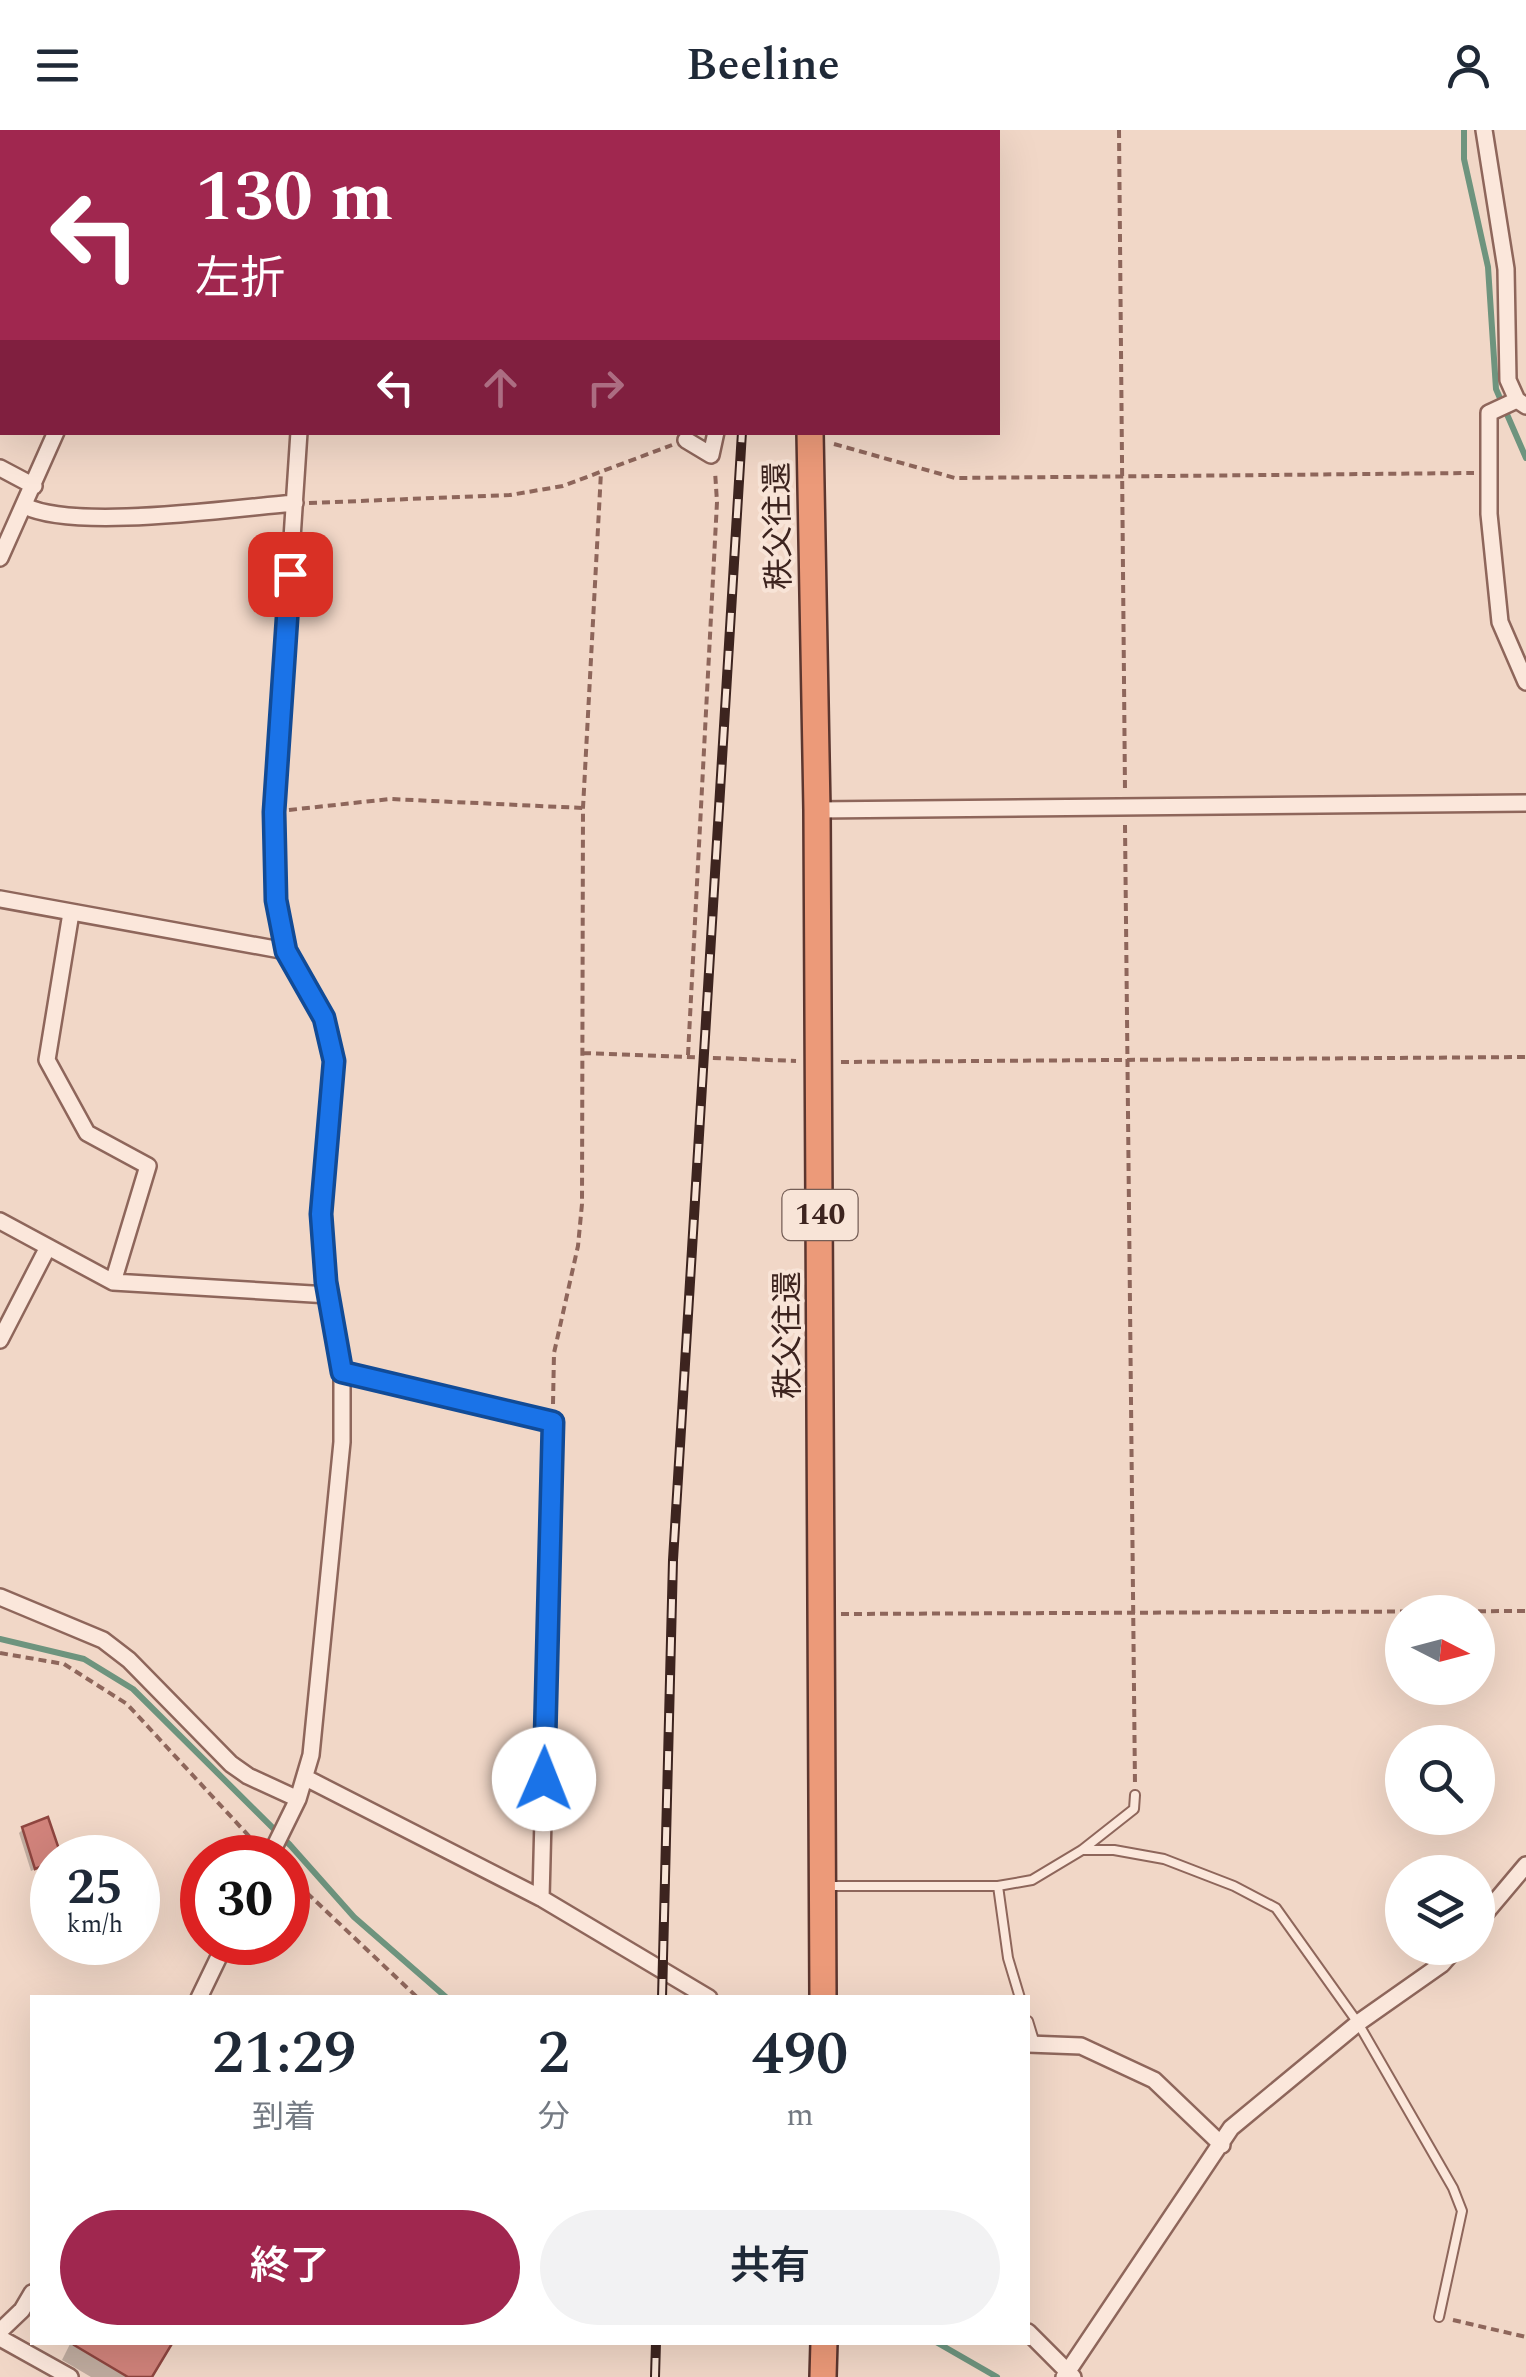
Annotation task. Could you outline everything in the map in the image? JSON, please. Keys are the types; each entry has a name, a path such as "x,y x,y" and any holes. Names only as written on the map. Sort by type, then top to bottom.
{"highway":[{"name":"秩父往還","path":"810,435 817,810 823,1995"},
{"path":"823,2377 824,2345"}],"street":[{"path":"1484,130 1506,268 1512,405 1489,413 1487,473 1500,622 1526,682"},
{"path":"0,558 55,435"},
{"path":"280,1835 298,1799 312,1755 342,1442 342,1372 321,1214 334,1061 324,1018 286,951 276,900 274,812 299,435"},
{"path":"686,440 711,455 715,435"},
{"path":"0,468 34,486"},
{"path":"26,506 43,515 115,517 295,503"},
{"path":"817,810 1526,803"},
{"path":"0,899 286,951"},
{"path":"70,912 48,1060 87,1134 148,1166 113,1282"},
{"path":"0,1220 113,1282 329,1295"},
{"path":"0,1340 48,1247"},
{"path":"342,1372 553,1422 541,1898"},
{"path":"0,1597 103,1640 128,1660 231,1764 298,1799"},
{"path":"306,1778 541,1898 704,1995"},
{"path":"1495,1902 1526,1865"},
{"path":"200,1995 215,1965"},
{"path":"1030,2334 1068,2376 1231,2128 1358,2023 1441,1965"},
{"path":"1031,2044 1081,2046 1154,2080 1222,2145"},
{"path":"30,2296 0,2334 70,2377"}],"lane":[{"path":"823,1886 998,1886 1032,1880 1082,1850 1134,1809 1136,1795"},
{"path":"1082,1850 1114,1850 1164,1859 1234,1886 1276,1908 1358,2023 1453,2188 1462,2211 1438,2316"},
{"path":"998,1886 1008,1958 1019,1995"}],"path":[{"path":"1119,130 1136,1795"},
{"path":"810,435 956,478 1487,473"},
{"path":"295,503 510,495 562,486 686,440"},
{"path":"688,1055 718,502 711,455"},
{"path":"553,1422 554,1354 578,1246 582,1204 583,808 601,472"},
{"path":"274,812 390,799 583,808"},
{"path":"583,1052 819,1063 1526,1057"},
{"path":"822,1614 1526,1610"},
{"path":"0,1653 64,1664 128,1704 248,1835"},
{"path":"310,1896 415,1995"},
{"path":"1438,2316 1526,2337"}],"building":[{"path":"48,1817 54,1835 30,1835 30,1853 22,1827"},
{"path":"74,2345 171,2345 152,2377 128,2377"}],"waterway":[{"path":"1464,130 1464,159 1488,267 1496,389 1526,458"},
{"path":"0,1639 84,1659 133,1689 290,1845 354,1917 444,1995"},
{"path":"941,2345 997,2377"}],"railway":[{"path":"662,1995 673,1560 742,435"},
{"path":"655,2377 656,2345"}],"route":[{"path":"290,574 274,812 276,900 286,951 324,1018 334,1061 321,1214 326,1282 342,1372 553,1422 544,1779"}]}
